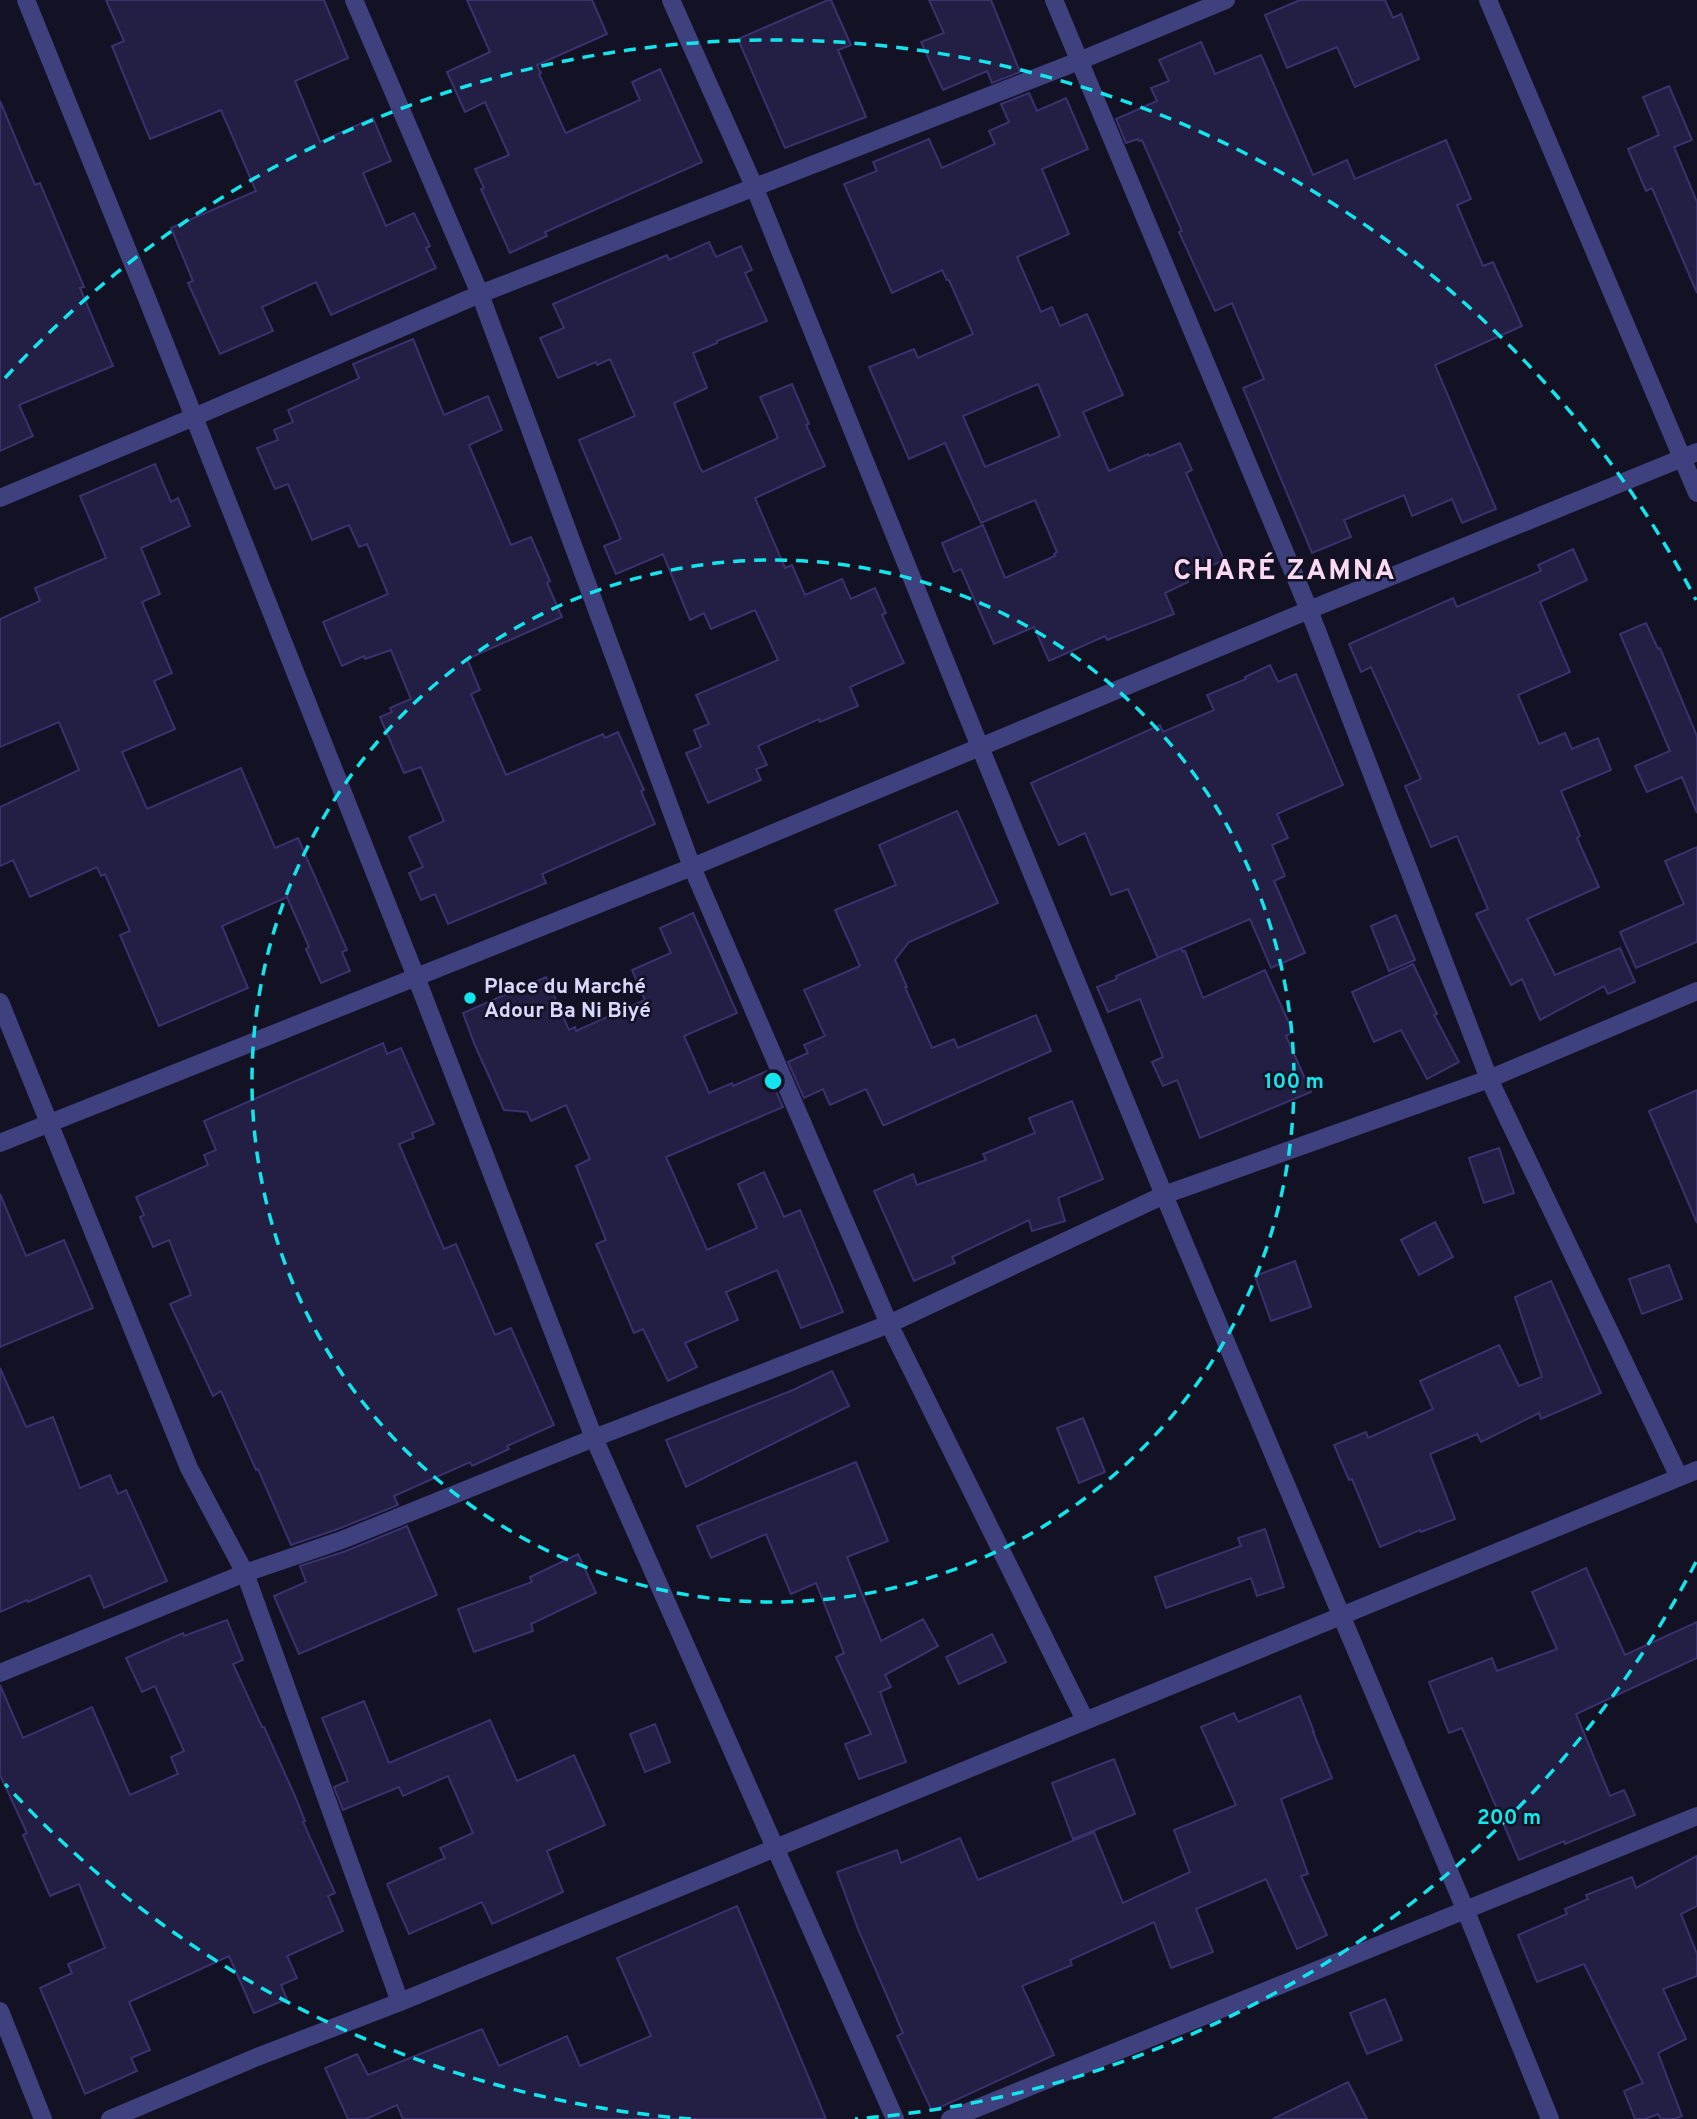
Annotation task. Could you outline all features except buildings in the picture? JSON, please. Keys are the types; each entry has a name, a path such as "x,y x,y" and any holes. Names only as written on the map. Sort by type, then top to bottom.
{"street":[{"path":"26,0 416,977 594,1438 895,2119"},
{"path":"354,0 480,294 692,867 889,1324 1085,1720"},
{"path":"671,0 754,186 1164,1195 1465,1909 1550,2119"},
{"path":"1054,0 1309,610 1489,1079 1679,1477"},
{"path":"0,498 480,294 1079,61 1226,0"},
{"path":"1488,0 1690,455 1697,493"},
{"path":"0,1143 692,867 1309,610 1690,455"},
{"path":"0,1673 245,1573 342,1540 594,1438 889,1324 1164,1195 1489,1079 1697,991"},
{"path":"0,1003 189,1468 245,1573 400,2003"},
{"path":"110,2119 257,2057 400,2003 1697,1470"},
{"path":"950,2119 1697,1816"},
{"path":"0,2011 43,2119"}],"place":[{"name":"Place du Marché Adour Ba Ni Biyé","path":"470,998"}],"district":[{"name":"CHARÉ ZAMNA","path":"1285,569"}]}
